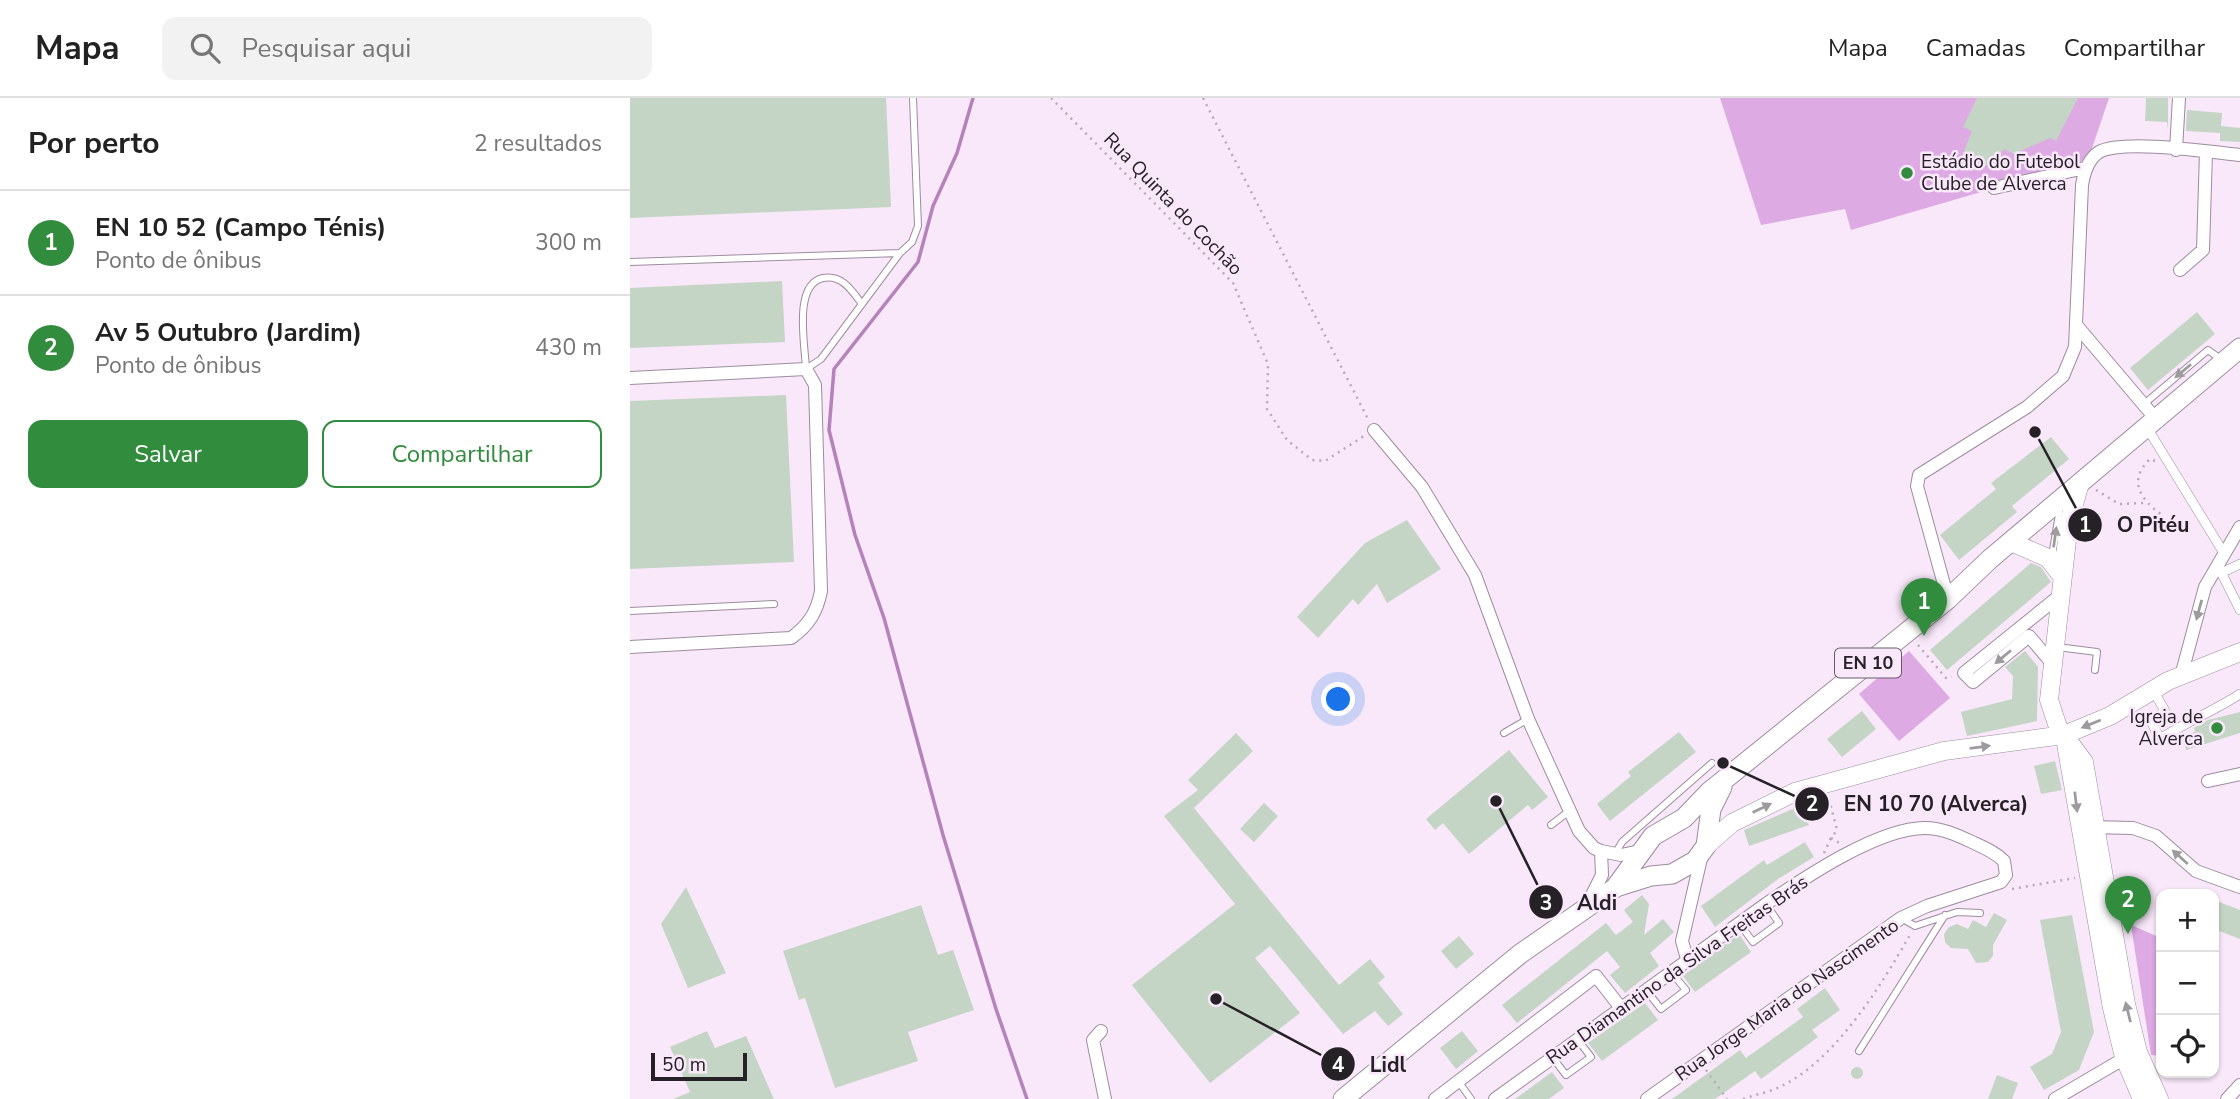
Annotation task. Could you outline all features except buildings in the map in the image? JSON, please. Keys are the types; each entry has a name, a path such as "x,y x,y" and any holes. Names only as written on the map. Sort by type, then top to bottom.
{"main road":[{"name":"EN 10","path":"1724,783 1948,599 2081,482 2148,416 2228,364 2240,348"},
{"path":"2081,482 2069,522 2058,597 2050,711 2064,735 2087,827 2112,1009 2131,1055 2143,1099"},
{"path":"2011,542 2048,558 2061,575"},
{"path":"1343,1099 1520,954 1615,888 1651,876 1672,874 1688,866 1705,843 1732,823 1795,792 1944,751 2064,735 2110,716 2181,676 2240,652"},
{"path":"1615,888 1653,836 1684,818 1724,783"},
{"path":"1705,843 1711,809 1724,783"},
{"path":"1684,818 1697,819 1705,843"},
{"path":"1639,855 1644,872 1651,876"},
{"path":"2131,1055 2159,1099"}],"street":[{"path":"2176,149 2179,98"},
{"path":"1948,599 1916,486 1919,475 2027,407 2063,376 2071,362 2077,326 2085,167 2099,152 2133,146 2240,155"},
{"path":"2180,270 2203,250 2206,152"},
{"path":"1994,188 2085,167"},
{"path":"2077,326 2148,416 2171,467 2235,589 2240,610"},
{"path":"2071,362 2088,355 2101,356"},
{"path":"630,378 806,369 815,386 821,591 817,609 804,629 791,638 630,647"},
{"path":"1374,430 1422,487 1475,575 1528,719 1568,811 1586,841 1601,851 1639,855"},
{"path":"2181,676 2205,587 2221,565 2240,527"},
{"path":"2221,565 2240,564"},
{"path":"2052,654 2029,636 1973,682 1964,673 2058,597"},
{"path":"2153,690 2165,711 2151,721 2160,739 2192,718 2217,709 2240,694"},
{"path":"2208,781 2240,774"},
{"path":"2087,827 2133,828 2156,836 2196,871 2240,887"},
{"name":"Rua Diamantino da Silva Freitas Brás","path":"1495,1099 1739,922 1804,878 1852,852 1892,835 1935,828 1954,834 1999,856 2006,867 2006,875"},
{"path":"1687,959 1682,941 1705,843"},
{"path":"1586,908 1602,875 1601,851"},
{"path":"1672,874 1684,882 1693,899"},
{"name":"Rua Jorge Maria do Nascimento","path":"1647,1099 1901,918 1927,906 1996,885 2006,875"},
{"path":"1435,1099 1596,976 1621,1008"},
{"path":"1101,1031 1093,1040 1093,1050 1105,1099"},
{"path":"2055,1099 2131,1055"},
{"path":"2227,1099 2240,1085"}],"lane":[{"path":"806,369 821,359 900,253 912,242 918,226 913,98"},
{"path":"630,262 900,253"},
{"path":"806,369 803,302 807,289 816,279 829,276 843,281 862,304"},
{"path":"2061,575 2053,550 2062,498"},
{"path":"630,611 774,604"},
{"path":"2052,654 2096,652 2095,670"},
{"path":"1504,733 1528,719"},
{"path":"1615,854 1622,842 1712,763"},
{"path":"1689,783 1702,801"},
{"path":"1551,825 1568,811"},
{"path":"1739,922 1753,942 1779,923 1766,904"},
{"path":"1901,918 1915,926 1945,915 1969,911 1980,913"},
{"path":"1858,1051 1945,915"},
{"path":"1646,990 1661,1009 1686,990 1671,971"},
{"path":"1553,1058 1566,1075 1591,1057 1578,1040"},
{"path":"1458,1081 1471,1099"}],"path":[{"name":"Rua Quinta do Cochão","path":"1051,98 1233,284 1268,364 1267,409 1287,440 1312,460 1325,461 1374,430"},
{"path":"1203,98 1374,430"},
{"path":"2162,515 2144,503 2138,488 2143,466 2150,459 2171,467"},
{"path":"2081,482 2119,504 2144,503"},
{"path":"1906,633 1946,678 1964,673"},
{"path":"1836,824 1837,830 1831,838 1852,852"},
{"path":"2010,889 2082,877"},
{"path":"1743,1099 1776,1088 1824,1055 1867,1003 1915,926"},
{"path":"1700,1061 1727,1099"}],"shaded area":[{"path":"1720,98 2109,98 2091,151 2080,163 1851,230 1845,209 1761,225"},
{"path":"1909,651 1950,698 1899,741 1859,694"},
{"path":"2131,925 2156,936 2156,1056 2151,1055"}],"waterway":[{"path":"973,98 957,153 933,206 918,262 834,369 829,430 855,535 884,618 943,835 996,1009 1027,1099"}],"place":[{"name":"Estádio do Futebol Clube de Alverca","path":"1907,173"},
{"name":"O Pitéu","path":"2035,432"},
{"name":"EN 10 52 (Campo Ténis)","path":"1924,636"},
{"name":"Igreja de Alverca","path":"2217,728"},
{"name":"EN 10 70 (Alverca)","path":"1723,763"},
{"name":"Aldi","path":"1496,801"},
{"name":"Av 5 Outubro (Jardim)","path":"2128,934"},
{"name":"Lidl","path":"1216,999"}]}
